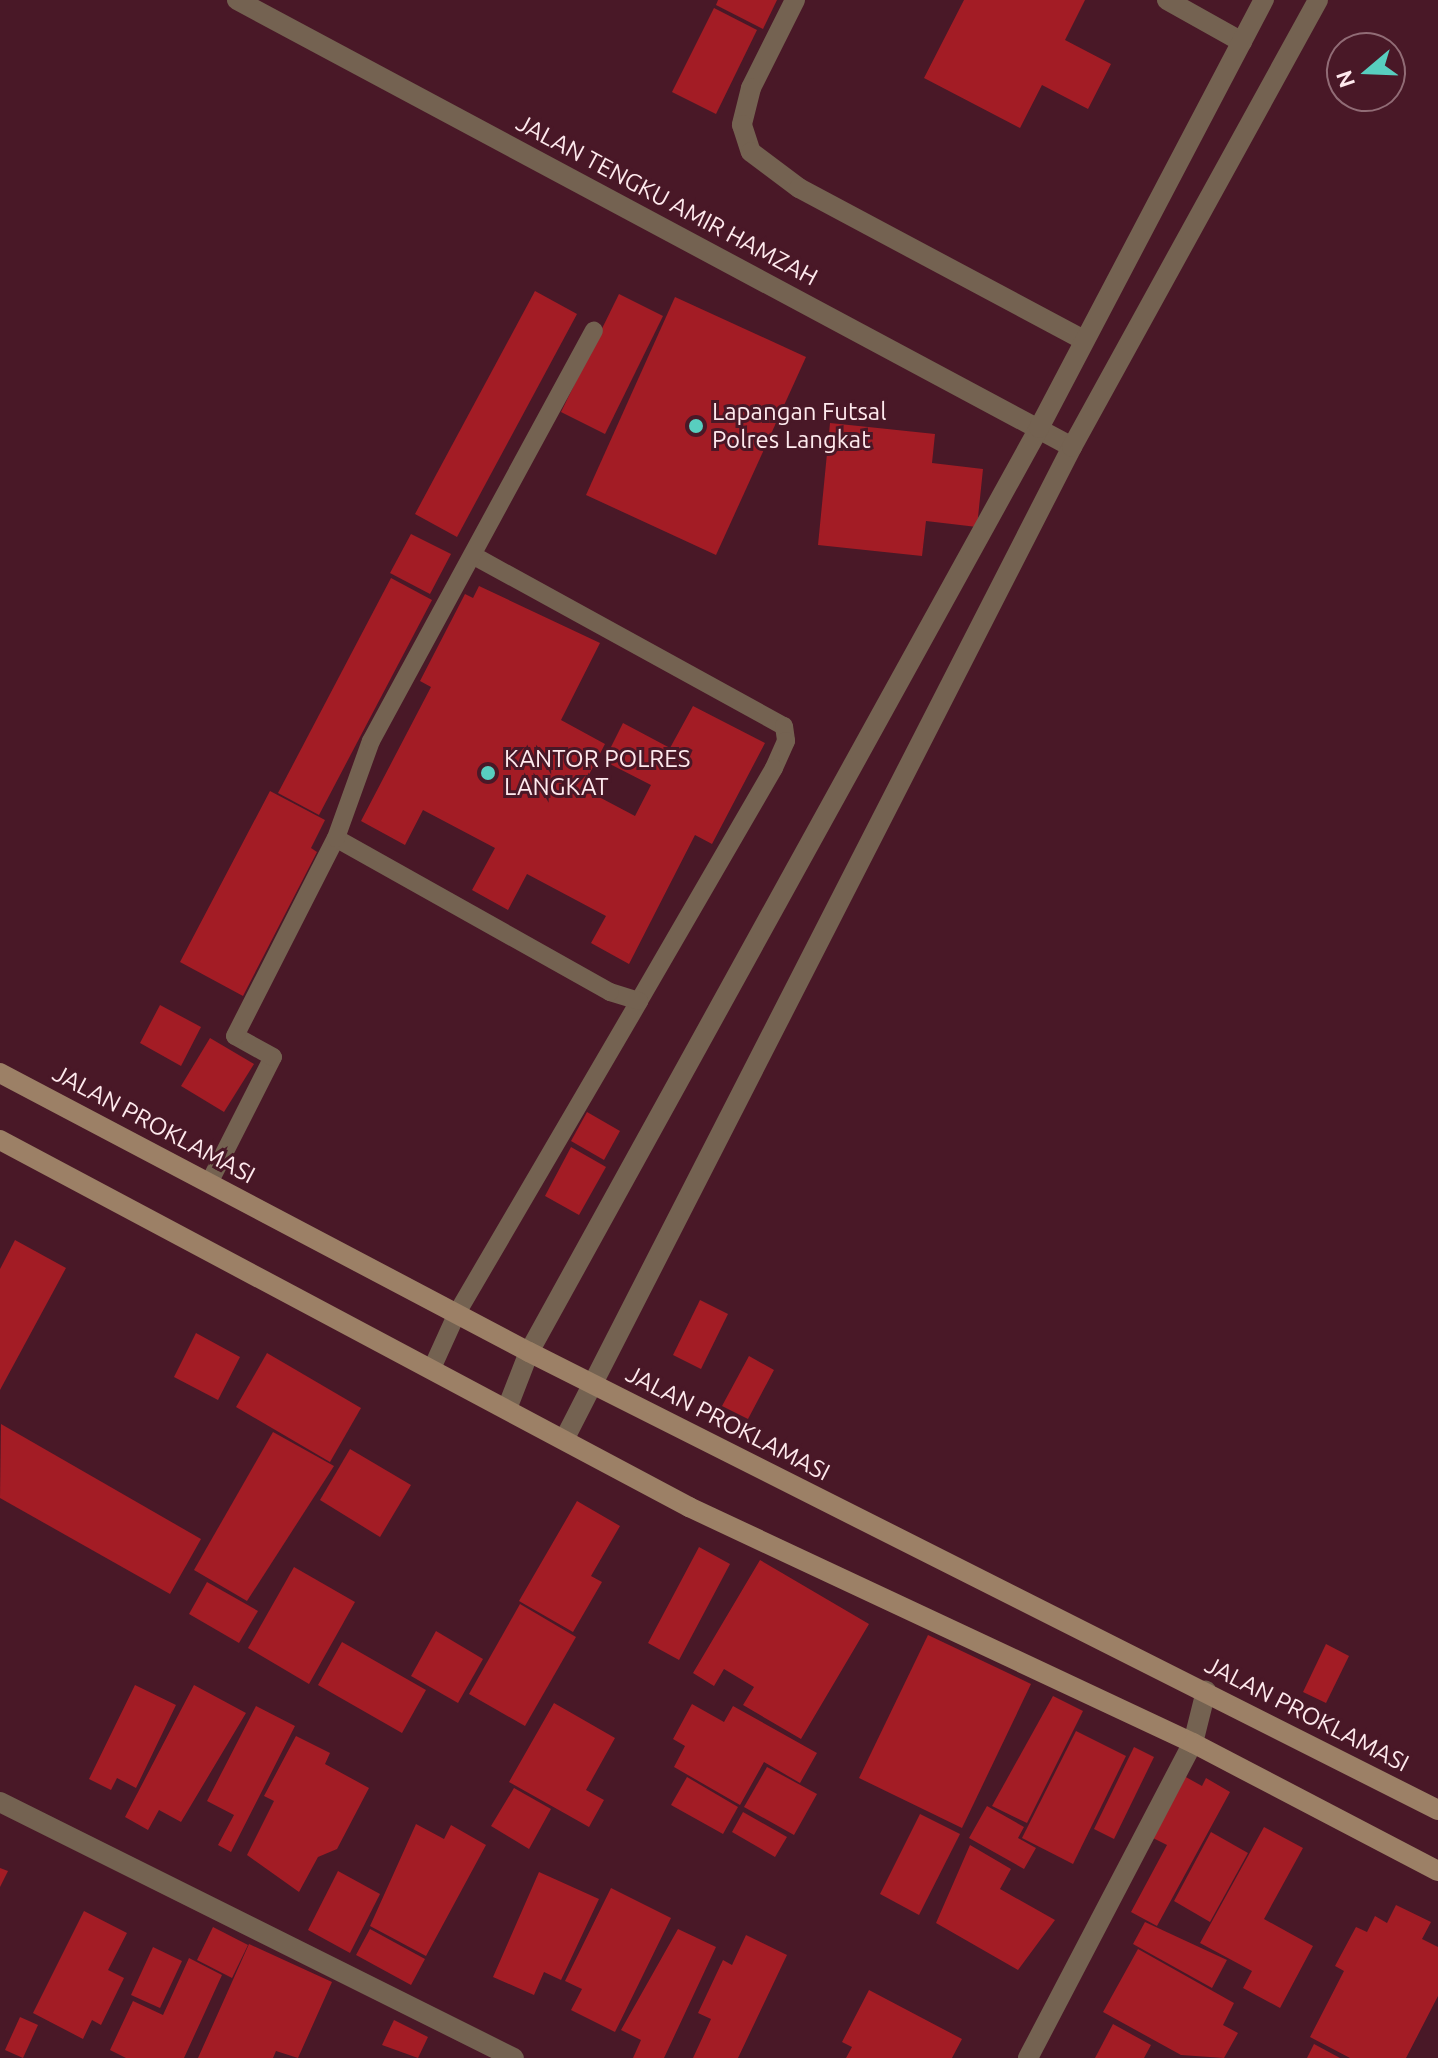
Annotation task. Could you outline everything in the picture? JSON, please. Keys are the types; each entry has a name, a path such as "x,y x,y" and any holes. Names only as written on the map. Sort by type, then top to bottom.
{"street":[{"name":"JALAN TENGKU AMIR HAMZAH","path":"237,0 1072,447"},
{"path":"795,0 751,88 742,125 751,152 799,188 1084,340"},
{"path":"1167,0 1242,42"},
{"path":"508,1406 529,1352 1039,428 1264,0"},
{"path":"565,1438 588,1381 1072,447 1318,0"},
{"name":"JALAN PROKLAMASI","path":"0,1073 529,1352 1438,1810"},
{"path":"0,1140 433,1366 689,1507 1193,1743 1438,1871"},
{"path":"1028,2058 1193,1743 1206,1691"},
{"path":"0,1802 480,2051 514,2058"}],"lane":[{"path":"209,1183 273,1057 235,1036 336,838 371,741 476,557 594,331"},
{"path":"433,1366 457,1313 774,768 786,741 784,726 476,557"},
{"path":"336,838 610,992 639,1001"}],"building":[{"path":"718,0 777,0 763,29 716,5"},
{"path":"964,0 1085,0 1065,40 1111,64 1088,109 1042,85 1020,128 924,78"},
{"path":"714,8 757,30 716,114 672,92"},
{"path":"535,291 577,314 457,537 415,514"},
{"path":"619,294 663,316 605,434 561,412"},
{"name":"Lapangan Futsal Polres Langkat","path":"675,297 806,357 716,555 586,495"},
{"path":"830,423 935,434 932,463 983,469 977,527 926,521 922,556 818,545"},
{"path":"411,534 451,554 430,594 390,573"},
{"path":"391,578 432,600 319,815 278,793"},
{"name":"KANTOR POLRES LANGKAT","path":"479,586 600,643 561,720 605,744 582,788 635,816 651,785 604,761 623,723 670,748 693,706 765,743 712,844 695,835 629,964 591,943 606,916 527,874 508,910 472,890 495,848 423,810 405,845 361,821 431,687 420,681 465,594 473,598"},
{"path":"270,791 325,820 311,848 317,852 243,996 180,962"},
{"path":"160,1005 201,1027 181,1066 140,1043"},
{"path":"210,1038 254,1064 224,1112 181,1086"},
{"path":"587,1112 620,1131 604,1160 571,1141"},
{"path":"571,1147 606,1167 579,1215 545,1196"},
{"path":"15,1240 66,1268 0,1390 0,1269"},
{"path":"700,1300 728,1314 701,1369 673,1355"},
{"path":"196,1333 240,1357 218,1400 174,1377"},
{"path":"267,1353 361,1408 330,1462 236,1407"},
{"path":"749,1356 774,1370 748,1419 722,1406"},
{"path":"1,1424 201,1539 170,1594 0,1498"},
{"path":"273,1432 334,1466 247,1601 194,1570"},
{"path":"350,1449 411,1485 380,1537 320,1500"},
{"path":"577,1501 620,1526 591,1576 602,1582 573,1632 519,1601"},
{"path":"699,1547 730,1564 679,1660 648,1643"},
{"path":"760,1560 869,1624 801,1739 743,1705 754,1687 724,1669 714,1686 693,1673"},
{"path":"294,1567 355,1602 309,1684 248,1648"},
{"path":"207,1582 258,1611 239,1643 189,1614"},
{"path":"520,1604 576,1637 525,1726 469,1694"},
{"path":"436,1631 483,1659 458,1703 411,1676"},
{"path":"928,1635 1031,1684 962,1828 859,1778"},
{"path":"342,1642 426,1690 402,1733 318,1685"},
{"path":"1326,1644 1349,1656 1326,1703 1303,1692"},
{"path":"135,1685 176,1705 136,1788 117,1778 111,1790 89,1779"},
{"path":"194,1685 246,1713 181,1822 159,1810 148,1830 125,1817"},
{"path":"1053,1696 1083,1711 1027,1823 992,1806"},
{"path":"554,1703 615,1738 586,1790 604,1800 589,1827 509,1782"},
{"path":"692,1704 724,1722 733,1706 817,1753 800,1783 764,1762 740,1805 674,1767 685,1746 673,1739"},
{"path":"256,1706 295,1726 231,1852 218,1845 234,1815 207,1801"},
{"path":"1076,1731 1126,1756 1073,1864 1022,1838"},
{"path":"296,1736 330,1753 325,1764 369,1788 337,1849 318,1857 299,1892 247,1855 274,1801 264,1796"},
{"path":"1134,1747 1154,1757 1114,1839 1094,1829"},
{"path":"767,1767 817,1794 794,1835 744,1807"},
{"path":"1184,1776 1202,1786 1206,1778 1230,1792 1157,1926 1131,1912 1167,1845 1151,1837"},
{"path":"687,1777 738,1807 723,1834 671,1805"},
{"path":"514,1788 551,1809 529,1849 491,1826"},
{"path":"987,1806 1024,1827 1018,1838 1036,1848 1024,1869 969,1838"},
{"path":"743,1812 787,1837 775,1857 732,1832"},
{"path":"920,1814 960,1834 919,1915 880,1894"},
{"path":"416,1824 444,1839 451,1825 486,1845 426,1956 370,1926"},
{"path":"1264,1827 1303,1848 1264,1919 1313,1946 1280,2008 1243,1988 1252,1971 1200,1943"},
{"path":"1211,1832 1248,1853 1210,1922 1174,1901"},
{"path":"970,1845 1011,1869 1000,1889 1055,1920 1018,1970 936,1923"},
{"path":"0,1868 8,1871 0,1887"},
{"path":"338,1871 380,1894 350,1953 308,1930"},
{"path":"539,1872 599,1899 561,1980 544,1972 534,1995 493,1977"},
{"path":"611,1888 671,1918 615,2032 571,2010 582,1989 565,1981"},
{"path":"1396,1905 1431,1922 1422,1939 1438,1947 1438,1996 1406,2058 1350,2058 1310,2037 1344,1971 1335,1966 1356,1927 1367,1932 1375,1916 1387,1923"},
{"path":"84,1911 127,1933 108,1970 124,1978 101,2025 92,2020 83,2039 33,2013"},
{"path":"1145,1922 1227,1960 1212,1988 1133,1944"},
{"path":"213,1927 248,1945 232,1978 197,1960"},
{"path":"370,1929 425,1959 411,1985 356,1955"},
{"path":"678,1929 716,1947 664,2058 633,2058 641,2040 621,2030"},
{"path":"746,1935 787,1955 738,2058 693,2058 711,2019 698,2013 723,1960 732,1965"},
{"path":"249,1944 332,1982 298,2058 276,2051 273,2058 198,2058"},
{"path":"153,1947 182,1961 160,2008 131,1995"},
{"path":"1138,1949 1234,2003 1223,2025 1238,2033 1224,2058 1181,2055 1103,2012"},
{"path":"189,1958 222,1975 184,2058 126,2058 110,2050 133,2001 163,2015"},
{"path":"869,1990 962,2039 952,2058 846,2058 852,2047 842,2042"},
{"path":"20,2017 38,2025 23,2058 5,2050"},
{"path":"394,2020 428,2037 418,2058 382,2045"},
{"path":"1113,2024 1151,2045 1144,2058 1095,2058"},
{"path":"1314,2044 1340,2058 1307,2058"}],"place":[{"name":"Lapangan Futsal Polres Langkat","path":"696,426"},
{"name":"KANTOR POLRES LANGKAT","path":"488,773"}]}
